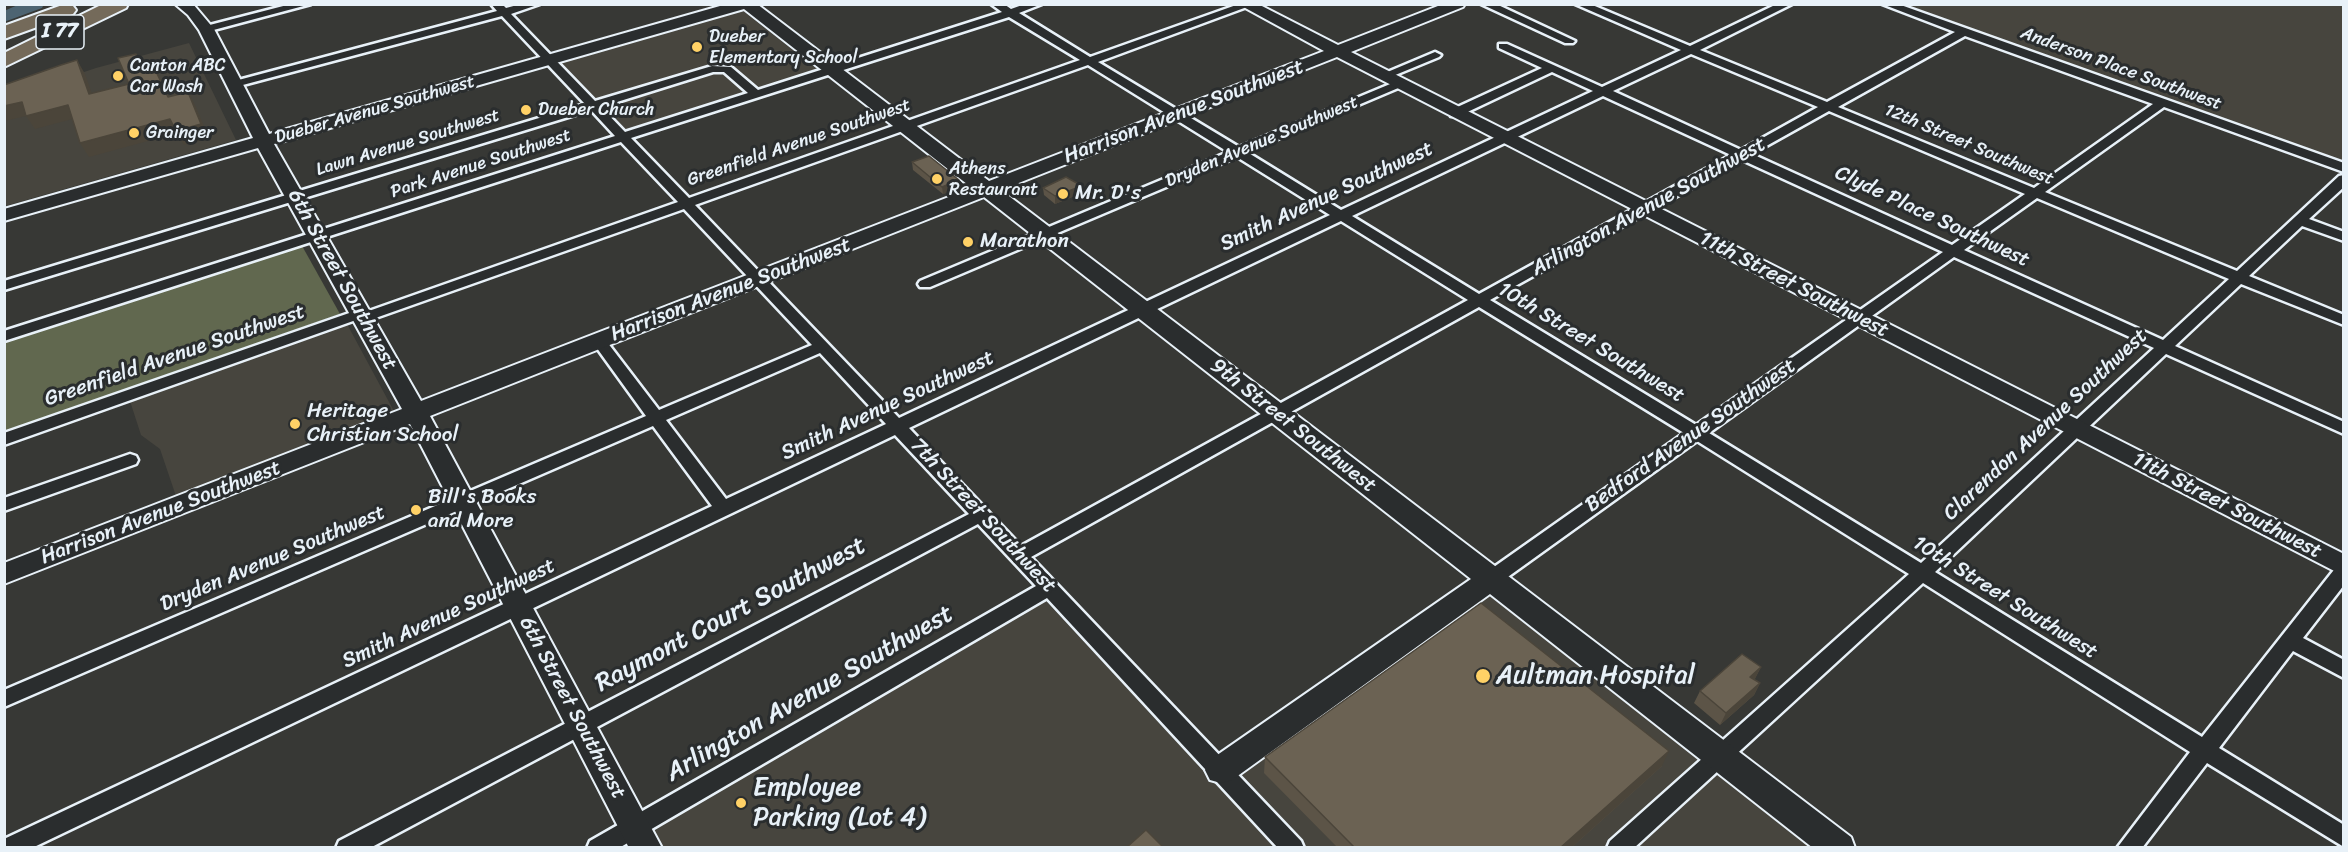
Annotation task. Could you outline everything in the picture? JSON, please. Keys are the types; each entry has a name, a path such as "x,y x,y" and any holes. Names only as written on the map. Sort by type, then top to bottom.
{"highway":[{"path":"4,33 80,4"},
{"name":"I 77","path":"4,46 93,4"},
{"name":"I 77","path":"4,61 118,5"}],"street":[{"name":"6th Street Southwest","path":"182,4 193,12 206,29 264,142 416,413 640,837"},
{"path":"206,29 306,4"},
{"path":"235,84 500,9 535,4"},
{"name":"Dueber Avenue Southwest","path":"4,216 747,4"},
{"name":"9th Street Southwest","path":"747,4 1839,848"},
{"name":"Park Avenue Southwest","path":"4,336 832,70 1003,9 1037,4"},
{"name":"Harrison Avenue Southwest","path":"4,574 1458,4"},
{"path":"1486,4 1569,41"},
{"name":"12th Street Southwest","path":"1580,4 2343,321"},
{"name":"Smith Avenue Southwest","path":"9,848 1787,4"},
{"name":"Anderson Place Southwest","path":"1887,4 2343,168"},
{"name":"11th Street Southwest","path":"1247,5 2343,566"},
{"name":"Greenfield Avenue Southwest","path":"4,439 687,203 1247,5"},
{"name":"7th Street Southwest","path":"500,9 823,346 1293,848"},
{"name":"10th Street Southwest","path":"1003,9 1922,572 2343,837"},
{"name":"Arlington Avenue Southwest","path":"1019,555 1963,32"},
{"name":"Clyde Place Southwest","path":"1503,46 2343,429"},
{"name":"Dryden Avenue Southwest","path":"925,284 1237,152 1392,80 1435,55"},
{"name":"Lawn Avenue Southwest","path":"4,286 720,67 727,69 756,94"},
{"path":"1455,112 1551,68"},
{"name":"Bedford Avenue Southwest","path":"1221,770 2162,103"},
{"name":"Clarendon Avenue Southwest","path":"1618,848 1922,572 2342,183"},
{"path":"2300,220 2343,237"},
{"path":"599,341 724,509"},
{"name":"Dryden Avenue Southwest","path":"4,699 823,346"},
{"path":"4,505 130,460"},
{"name":"Raymont Court Southwest","path":"347,848 981,515"},
{"path":"2128,848 2343,572"},
{"name":"Arlington Avenue Southwest","path":"598,848 640,837 1050,587"},
{"path":"2290,640 2343,670"}],"shaded area":[{"path":"1893,5 2343,5 2343,165"},
{"path":"742,10 819,71 628,132 560,62"},
{"path":"189,43 236,140 5,206 4,99 96,68"},
{"path":"347,324 396,415 177,499 160,449 141,435 130,401"},
{"name":"Aultman Hospital","path":"1488,594 1812,847 622,848 1046,601 1219,787"}],"green space":[{"path":"301,244 340,314 5,433 4,340"}],"building":[{"path":"136,54 142,68 153,65 168,97 188,92 201,124 176,131 170,119 80,143 68,105 26,116 22,102 4,106 4,85 77,60 89,94 129,84 118,58"},
{"path":"929,156 959,180 942,187 912,162"},
{"path":"1066,177 1082,186 1055,196 1043,188"},
{"path":"1481,603 1669,751 1560,848 1355,848 1265,757"},
{"path":"1742,654 1761,667 1750,677 1760,683 1726,713 1700,691"},
{"path":"1146,830 1164,848 1126,848"}],"waterway":[{"path":"4,17 36,4"}],"place":[{"name":"Dueber Elementary School","path":"697,47"},
{"name":"Canton ABC Car Wash","path":"118,76"},
{"name":"Dueber Church","path":"526,110"},
{"name":"Grainger","path":"134,133"},
{"name":"Athens Restaurant","path":"937,179"},
{"name":"Mr. D's","path":"1063,194"},
{"name":"Marathon","path":"968,242"},
{"name":"Heritage Christian School","path":"295,424"},
{"name":"Bill's Books and More","path":"416,510"},
{"name":"Aultman Hospital","path":"1483,676"},
{"name":"Employee Parking (Lot 4)","path":"741,803"}]}
